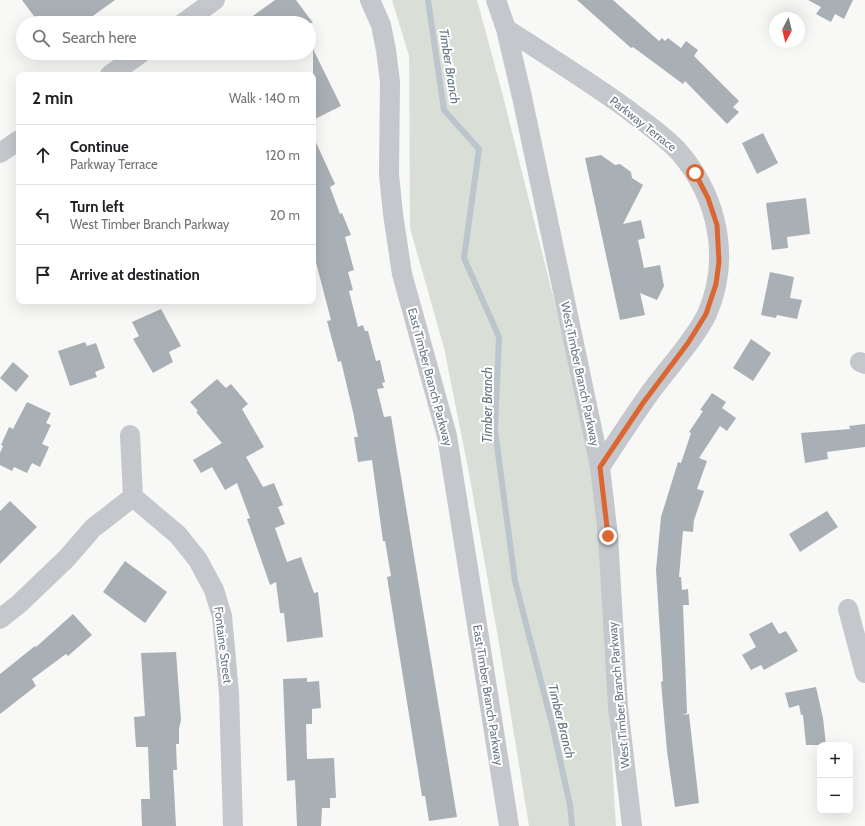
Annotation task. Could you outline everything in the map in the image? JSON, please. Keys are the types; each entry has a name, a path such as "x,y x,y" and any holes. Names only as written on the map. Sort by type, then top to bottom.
{"street":[{"path":"193,16 215,0"},
{"name":"East Timber Branch Parkway","path":"370,0 381,25 390,82 389,174 402,274 447,436 509,826"},
{"name":"West Timber Branch Parkway","path":"496,0 506,29 600,467 608,536 618,707 632,826"},
{"name":"Parkway Terrace","path":"506,29 598,88 660,134 679,152 695,173 708,198 717,225 719,262 716,284 706,314 688,343 643,403 600,467"},
{"path":"114,72 131,60"},
{"path":"0,153 16,142"},
{"path":"0,619 19,604 67,558 93,528 133,497 130,435"},
{"name":"Fontaine Street","path":"133,497 178,535 198,560 216,596 222,616 229,693 232,826"},
{"path":"848,609 865,673"}],"shaded area":[{"path":"392,0 477,0 502,92 590,444 596,498 616,826 529,826 469,473 444,348 410,228 409,56"}],"building":[{"path":"22,0 115,0 93,16 34,16"},
{"path":"275,0 296,0 308,16 253,16"},
{"path":"577,0 613,0 659,41 662,38 665,41 668,38 681,48 686,41 698,50 694,56 739,101 733,107 739,112 727,124 685,81 683,84 633,47 631,48"},
{"path":"808,0 853,0 844,19 835,14 831,22 816,14 821,7"},
{"path":"316,55 341,106 316,118 316,72 313,72 313,60 316,60"},
{"path":"763,133 778,163 757,174 742,143"},
{"path":"316,143 335,184 330,187 340,214 342,213 351,235 345,237 354,270 348,272 353,290 349,291 358,327 363,325 365,331 368,331 376,361 380,360 385,382 382,383 384,388 377,389 384,417 391,416 457,817 429,821 425,796 422,796 387,577 391,576 385,541 383,541 372,460 358,462 354,437 358,437 341,361 338,362 327,321 331,320 316,262"},
{"path":"601,155 615,165 620,164 631,172 632,178 643,185 623,224 641,220 645,238 638,240 644,268 660,265 664,286 657,300 640,293 645,315 620,320 585,158"},
{"path":"806,198 810,234 787,237 788,248 772,250 766,203"},
{"path":"770,272 794,277 790,298 802,300 797,319 777,315 776,318 761,315"},
{"path":"161,309 181,346 169,352 173,362 153,373 133,339 139,336 132,322"},
{"path":"751,339 771,353 753,381 733,368"},
{"path":"85,342 87,346 96,343 105,368 95,372 97,377 70,386 58,351"},
{"path":"13,362 29,376 16,392 0,378"},
{"path":"217,379 226,388 231,384 248,404 242,409 264,447 246,457 263,487 274,483 283,505 278,507 285,524 275,528 287,562 301,557 314,593 318,592 323,637 287,642 284,613 280,613 276,582 270,585 247,519 250,518 237,483 225,490 212,467 201,473 193,460 222,443 196,412 198,411 190,402"},
{"path":"712,393 726,402 722,408 736,418 727,431 720,426 699,458 707,461 697,489 704,491 694,520 693,532 683,531 679,577 681,577 682,590 688,589 689,605 683,605 687,713 683,715 689,714 699,803 675,807 667,751 661,682 663,681 656,570 661,517 678,462 681,463 691,433 689,432 703,411 700,410"},
{"path":"27,402 51,413 46,423 51,425 42,444 49,447 40,467 32,463 27,473 14,467 12,471 0,465 0,453 3,446 1,445 9,427 13,429"},
{"path":"865,424 865,447 827,452 828,459 805,463 801,433 850,429 849,426"},
{"path":"10,501 37,527 0,564 0,511"},
{"path":"827,511 838,527 800,552 789,534"},
{"path":"125,561 167,592 145,623 103,592"},
{"path":"73,614 92,635 68,656 66,654 32,679 36,686 0,714 0,674 35,646 36,647"},
{"path":"772,622 779,634 786,631 798,651 764,670 761,665 751,670 742,655 756,647 749,634"},
{"path":"176,652 181,720 179,729 179,744 176,744 177,770 173,770 176,826 142,826 141,799 150,799 148,747 136,747 134,717 145,716 141,653"},
{"path":"307,678 307,682 319,681 321,708 312,709 312,724 306,724 307,759 334,758 336,798 330,798 330,808 322,808 321,826 297,826 295,780 287,781 283,679"},
{"path":"816,687 823,718 826,742 817,742 817,745 806,745 803,715 801,715 799,705 789,708 785,693"}],"waterway":[{"name":"Timber Branch","path":"428,0 444,110 479,149 464,258 499,337 495,430 515,581 552,724 570,805 572,826"}],"route":[{"path":"608,536 600,467 643,403 688,343 706,314 716,284 719,262 717,225 708,198 695,173"}]}
